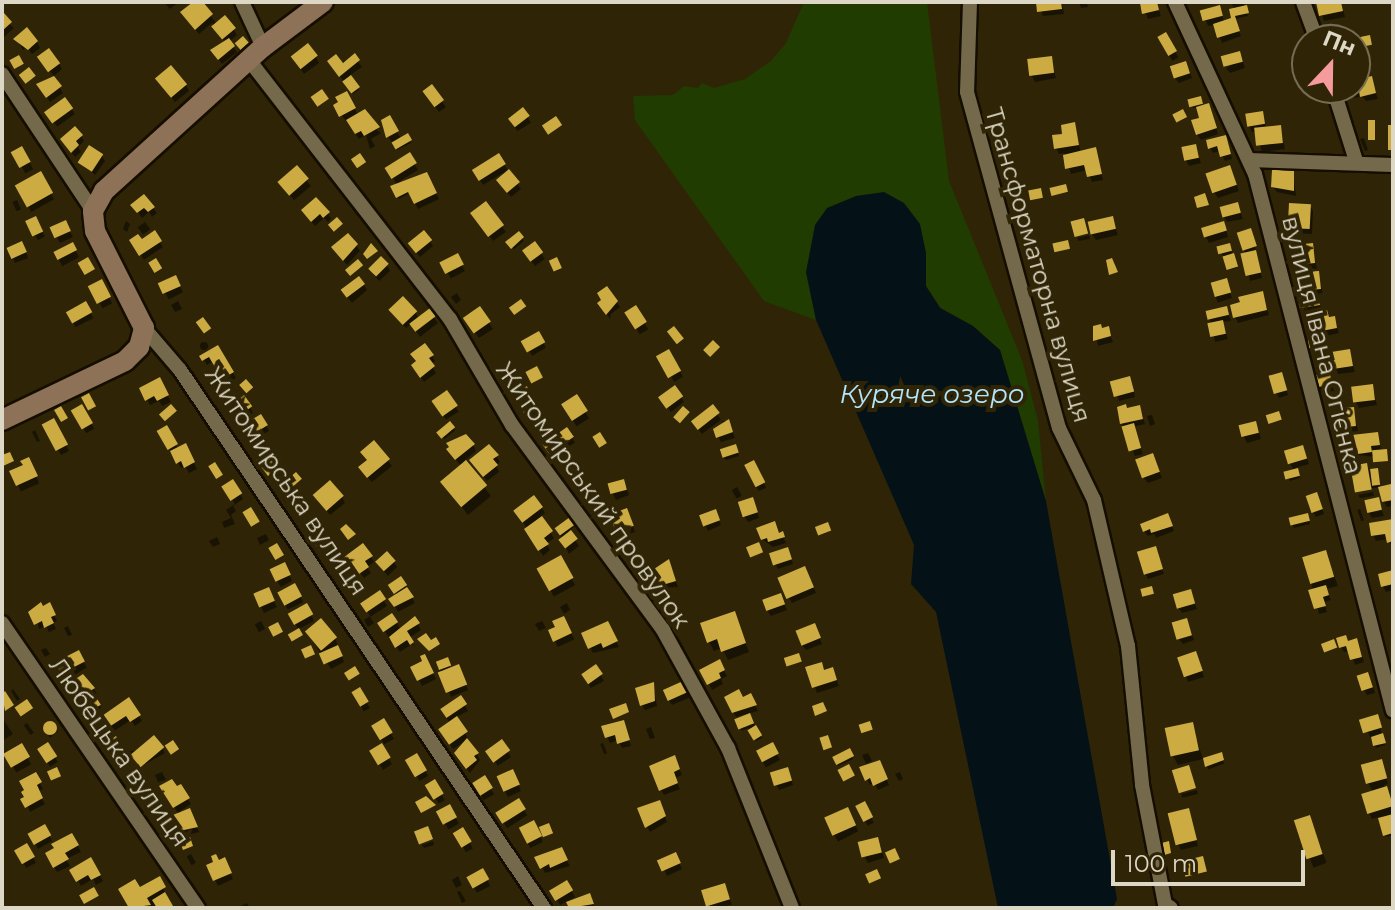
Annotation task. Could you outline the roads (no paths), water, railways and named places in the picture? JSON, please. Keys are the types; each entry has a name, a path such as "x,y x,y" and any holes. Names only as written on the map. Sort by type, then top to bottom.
{"street":[{"name":"Житомирський провулок","path":"242,2 256,54 450,319 512,425 663,630 728,748 792,908"},
{"path":"93,211 104,191 256,54 323,2"},
{"name":"Трансформаторна вулиця","path":"970,2 967,92 1059,428 1094,500 1128,646 1142,785 1165,904 1171,908"},
{"name":"вулиця Івана Огієнка","path":"1175,2 1249,160 1393,711"},
{"path":"1303,2 1311,24"},
{"name":"Житомирська вулиця","path":"2,74 93,211 95,231 144,328 180,370 544,908"},
{"path":"1338,104 1356,161"},
{"path":"1249,160 1356,161 1393,165"},
{"path":"2,420 125,361 139,347 144,328"},
{"name":"Любецька вулиця","path":"2,623 198,908"}],"water":[{"name":"Куряче озеро","path":"884,192 904,203 920,224 926,253 926,286 940,308 973,326 1000,350 1046,501 1117,899 1113,908 998,908 936,612 911,584 914,545 816,320 806,272 815,225 827,208 856,196"}]}
